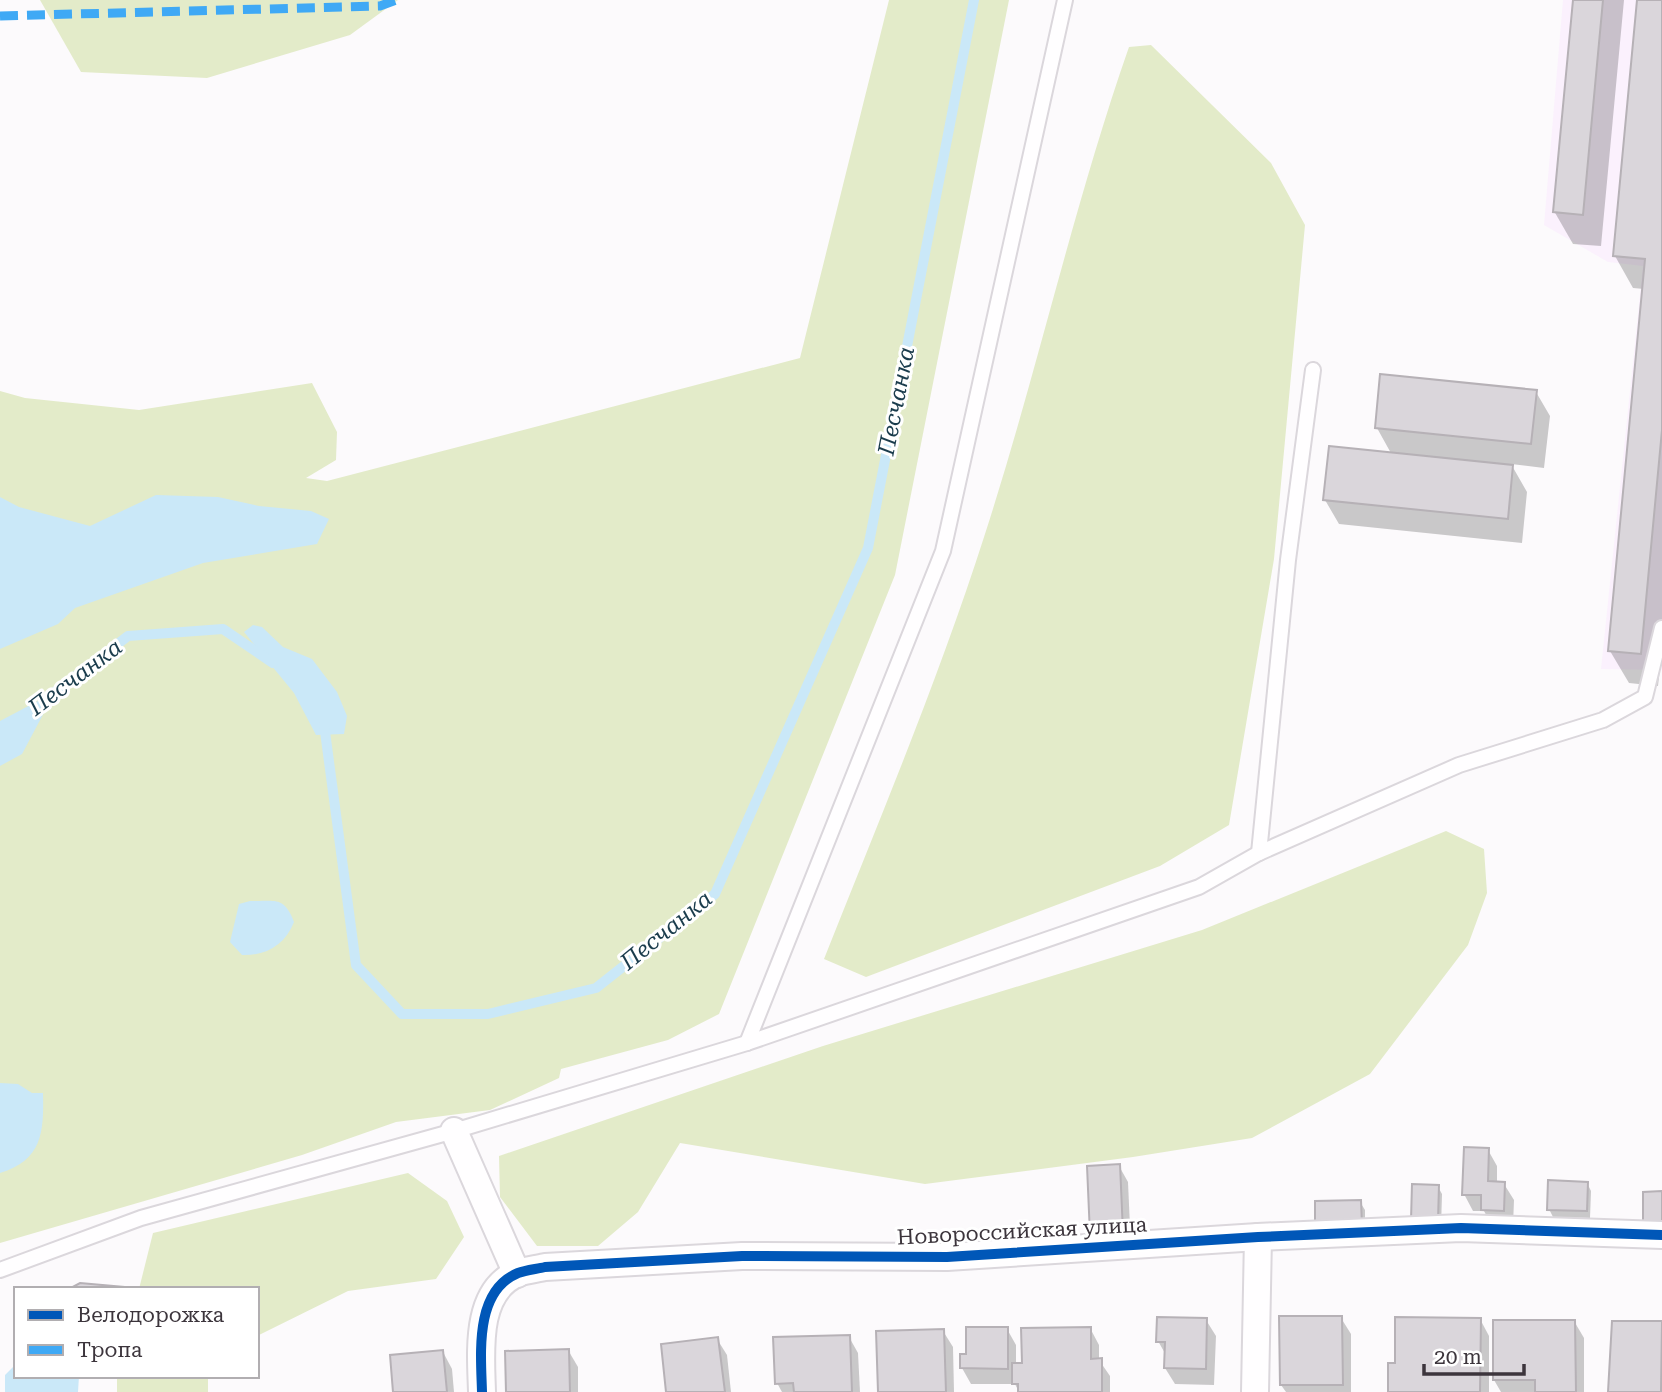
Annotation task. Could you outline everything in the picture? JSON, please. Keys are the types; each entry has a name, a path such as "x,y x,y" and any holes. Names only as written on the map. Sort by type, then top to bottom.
{"street":[{"path":"454,1131 517,1273 493,1292 481,1337 482,1392"},
{"name":"Новороссийская улица","path":"517,1273 545,1267 742,1255 947,1257 1258,1237 1461,1228 1662,1235"},
{"path":"1255,1392 1258,1237"}],"lane":[{"path":"747,1044 943,551 1065,0"},
{"path":"1259,853 1288,560 1313,370"},
{"path":"0,1270 141,1218 454,1131 747,1044 1199,887 1259,853 1459,765 1603,720 1645,698 1662,628"}],"shaded area":[{"path":"1563,0 1662,0 1662,670 1601,669 1643,266 1608,262 1544,225"}],"green space":[{"path":"40,0 398,0 350,35 207,78 81,72"},
{"path":"889,0 1009,0 895,575 719,1014 668,1040 561,1069 559,1078 490,1110 396,1122 302,1155 0,1243 0,391 25,398 139,410 312,383 337,432 336,460 306,478 327,481 800,358"},
{"path":"1151,45 1271,163 1305,225 1274,559 1229,825 1160,866 866,977 824,959 908,748 967,588 1004,473 1090,168 1129,47"},
{"path":"1446,831 1484,849 1487,893 1468,945 1370,1074 1252,1138 1133,1157 925,1184 680,1143 638,1212 598,1246 537,1246 500,1197 499,1156 823,1046 1202,930"},
{"path":"408,1173 447,1201 464,1237 436,1279 348,1291 259,1335 259,1287 140,1287 153,1233"},
{"path":"117,1378 208,1378 208,1392 117,1392"}],"water":[{"path":"156,495 218,497 259,506 311,511 329,519 317,544 203,563 75,608 58,624 0,649 0,497 19,507 90,526"},
{"path":"253,625 262,627 283,647 312,659 337,692 347,716 344,734 316,735 294,693 244,632"},
{"path":"55,692 22,754 0,766 0,721"},
{"path":"250,901 282,904 294,922 274,948 259,954 242,955 230,942 239,904"},
{"path":"0,1083 18,1084 32,1093 43,1093 43,1121 38,1143 32,1153 25,1161 0,1173"},
{"path":"14,1366 14,1378 79,1378 78,1392 5,1392 5,1375"}],"building":[{"path":"1573,0 1603,0 1583,215 1553,212"},
{"path":"1637,0 1662,0 1662,430 1641,654 1608,651 1645,259 1613,256"},
{"path":"1380,374 1537,390 1531,444 1375,428"},
{"path":"1329,446 1513,465 1508,519 1323,500"},
{"path":"1464,1147 1489,1148 1488,1181 1505,1182 1504,1211 1481,1210 1481,1195 1462,1195"},
{"path":"1120,1164 1123,1233 1090,1235 1087,1166"},
{"path":"1548,1180 1588,1182 1587,1211 1547,1210"},
{"path":"1412,1184 1439,1185 1438,1221 1411,1220"},
{"path":"1662,1191 1662,1226 1643,1226 1643,1192"},
{"path":"1361,1200 1362,1226 1315,1227 1315,1201"},
{"path":"80,1283 124,1287 73,1287"},
{"path":"1279,1316 1342,1316 1343,1385 1280,1385"},
{"path":"1157,1317 1207,1318 1206,1369 1164,1368 1165,1342 1156,1342"},
{"path":"1395,1317 1481,1318 1480,1392 1388,1392 1388,1363 1395,1363"},
{"path":"1493,1320 1575,1320 1576,1392 1535,1392 1535,1380 1493,1380"},
{"path":"1612,1321 1662,1321 1661,1392 1608,1392"},
{"path":"966,1327 1008,1327 1008,1369 960,1368 960,1354 966,1354"},
{"path":"1091,1327 1091,1359 1102,1358 1102,1392 1018,1392 1018,1384 1012,1384 1012,1363 1022,1363 1021,1328"},
{"path":"944,1329 946,1392 878,1392 876,1331"},
{"path":"850,1335 852,1392 794,1392 793,1383 775,1384 773,1337"},
{"path":"718,1337 725,1392 666,1392 661,1344"},
{"path":"569,1349 570,1392 506,1392 505,1351"},
{"path":"443,1350 447,1392 393,1392 390,1355"}],"waterway":[{"name":"Песчанка","path":"324,724 356,965 402,1014 488,1014 596,988 715,894 868,548 974,0"},
{"name":"Песчанка","path":"47,698 128,636 223,629 273,663"}],"marked path":[{"path":"0,16 380,6 396,0"}],"cycle path":[{"path":"482,1392 483,1325 494,1294 504,1282 518,1273 545,1267 742,1256 947,1257 1258,1237 1461,1228 1662,1235"}]}
